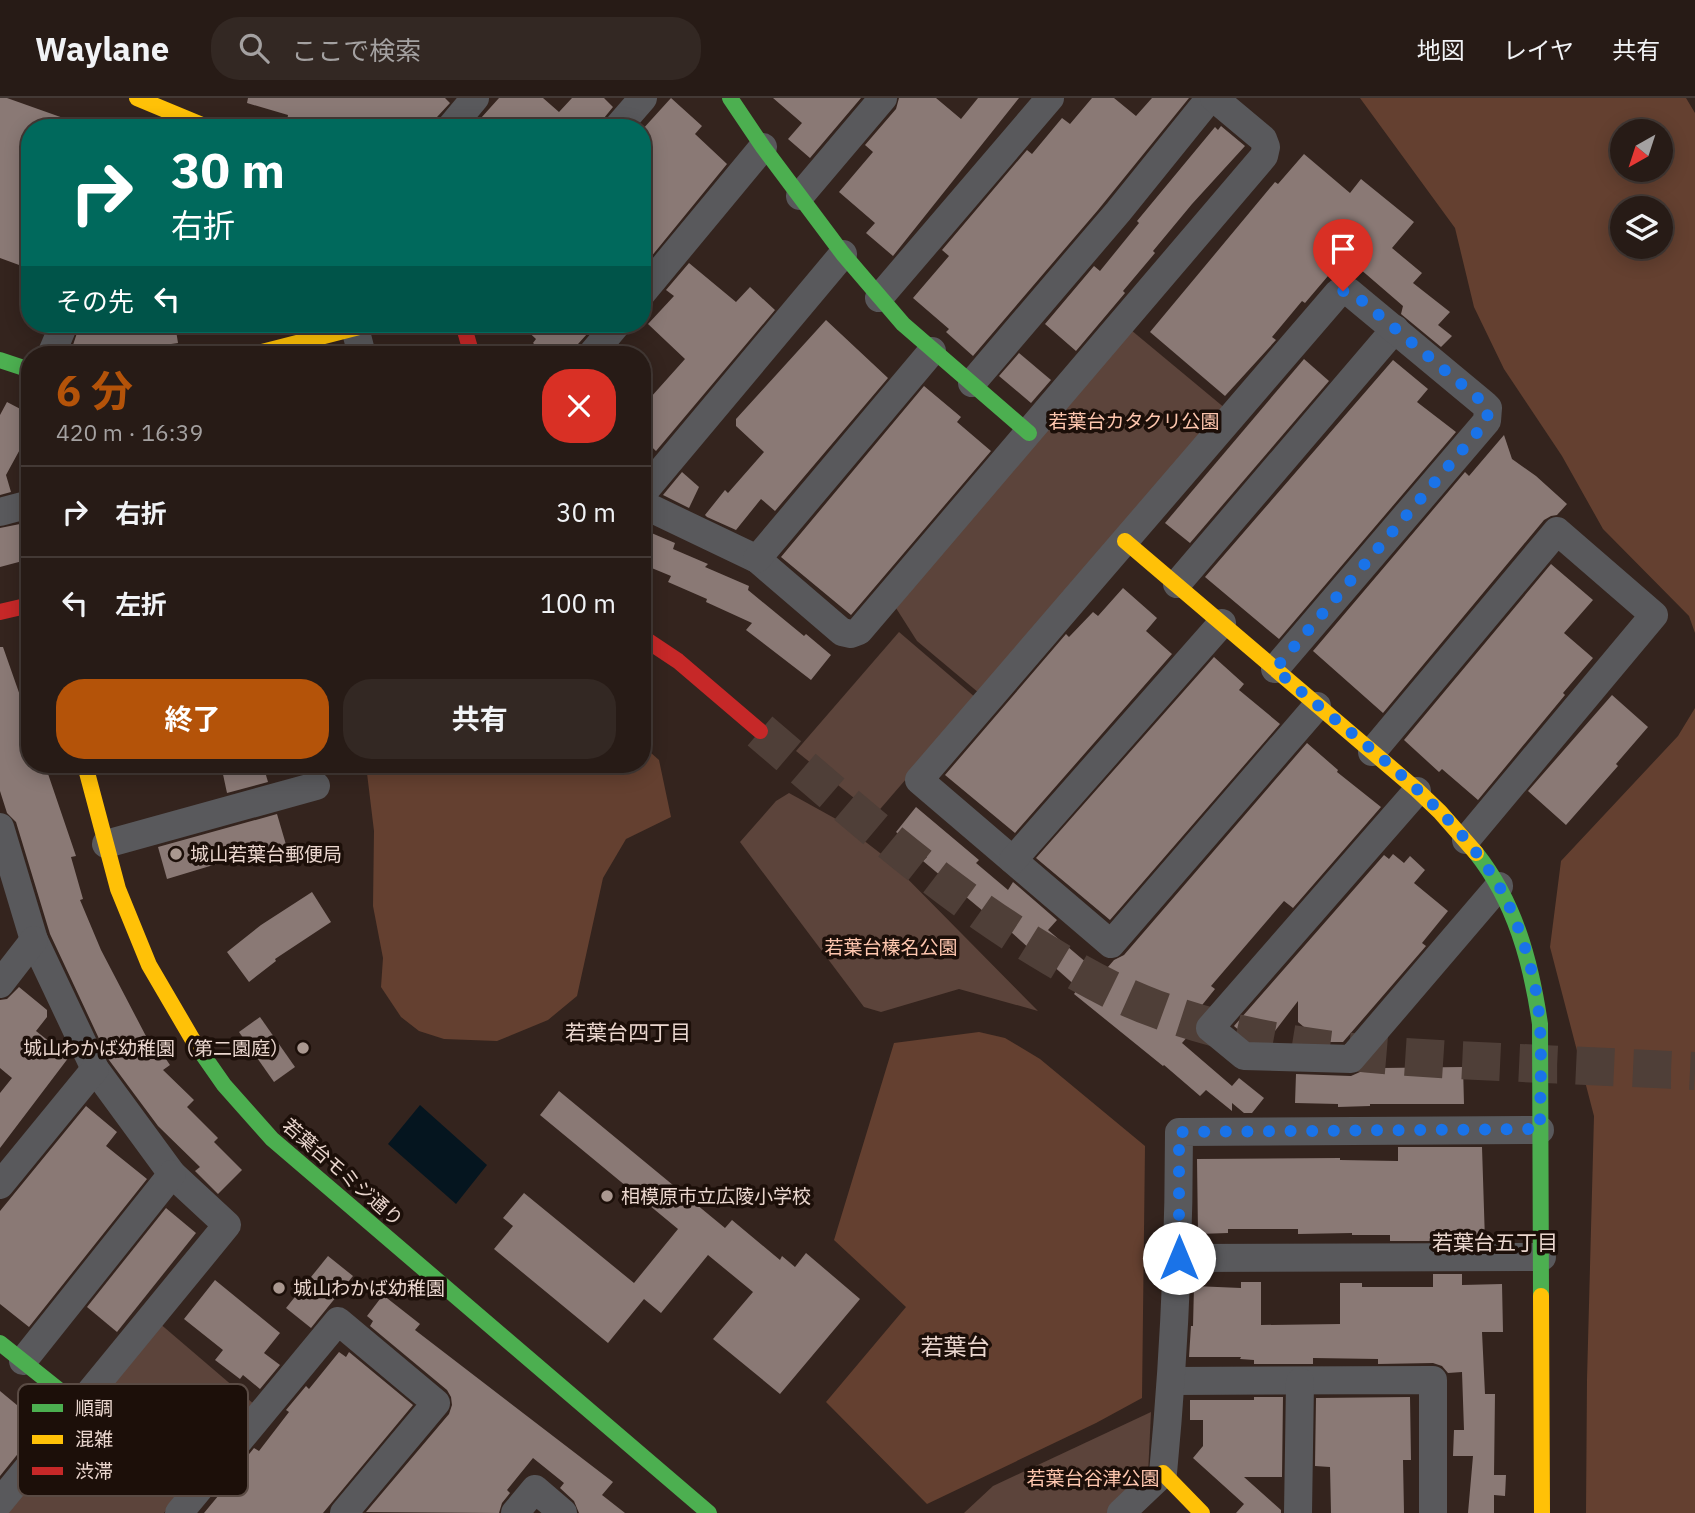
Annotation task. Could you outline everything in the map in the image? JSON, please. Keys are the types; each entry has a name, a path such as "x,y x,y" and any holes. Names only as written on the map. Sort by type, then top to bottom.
{"street":[{"path":"137,98 187,119"},
{"path":"458,119 475,98"},
{"path":"625,119 643,98"},
{"path":"730,98 763,147 879,298 932,351 1029,433"},
{"path":"800,196 883,98"},
{"path":"879,298 1051,98"},
{"path":"651,508 757,559 842,632 850,634 859,631 1264,156 1266,147 1263,139 1212,98 972,383"},
{"path":"651,282 763,147"},
{"path":"651,483 843,254"},
{"path":"1275,669 1487,421 1488,408 1485,404 1354,294 1343,291 1338,293 919,780 1111,944 1317,706"},
{"path":"1177,584 1395,329"},
{"path":"264,346 282,335 300,333"},
{"path":"757,559 932,351"},
{"path":"0,360 21,367"},
{"path":"0,512 21,506"},
{"path":"1372,752 1557,531 1654,615 1466,840"},
{"path":"1125,541 1417,790 1466,840 1499,886 1514,916 1535,985 1540,1024 1542,1513"},
{"path":"0,612 21,607"},
{"path":"1013,860 1222,623"},
{"path":"651,643 678,661 760,731"},
{"name":"若葉台モミジ通り","path":"87,773 118,889 149,965 183,1027 224,1085 264,1130 709,1513"},
{"path":"106,844 316,786"},
{"path":"1417,790 1210,1028 1244,1056 1352,1059 1499,886"},
{"path":"0,827 34,940 95,1069 172,1174 227,1225 97,1384"},
{"path":"0,984 34,940"},
{"path":"0,1185 95,1069"},
{"path":"1121,1513 1163,1473 1172,1381 1179,1258 1179,1132 1540,1129"},
{"path":"23,1362 172,1174"},
{"path":"1179,1258 1542,1257"},
{"path":"248,1430 338,1321 436,1403 344,1513"},
{"path":"0,1343 51,1384"},
{"path":"1172,1381 1433,1380 1433,1513"},
{"path":"1298,1513 1300,1382"},
{"path":"1163,1473 1202,1513"},
{"path":"0,1502 18,1480"},
{"path":"515,1513 535,1489 563,1513"},
{"path":"179,1513 193,1496"}],"green space":[{"name":"若葉台カタクリ公園","path":"1131,330 1226,409 979,693 917,641 896,608"},
{"path":"899,632 976,698 875,815 796,751"},
{"name":"若葉台榛名公園","path":"789,793 836,819 889,860 1038,1011 959,989 881,1012 864,1007 740,842 776,801"},
{"path":"158,1322 230,1384 109,1384"},
{"path":"248,1399 255,1405 248,1413"},
{"name":"若葉台谷津公園","path":"1151,1412 1148,1475 1108,1513 964,1513 993,1486"},
{"path":"20,1496 178,1496 164,1513 7,1513"}],"shaded area":[{"path":"1360,98 1686,98 1695,113 1695,633 1689,616 1603,529 1562,456 1504,369 1474,307 1455,228"},
{"path":"1695,708 1695,1513 1586,1513 1594,1116 1550,947 1561,861 1678,736"},
{"path":"651,753 659,760 671,817 626,839 603,878 577,996 548,1020 497,1041 444,1039 419,1031 401,1017 381,987 383,958 373,906 374,831 367,773 651,773"},
{"path":"979,1032 1005,1038 1040,1059 1145,1146 1142,1398 927,1504 826,1402 906,1307 834,1240 894,1043"}],"water":[{"path":"420,1105 487,1165 456,1204 388,1144"}],"building":[{"path":"0,98 7,98 66,119 21,119 21,266 0,258"},
{"path":"248,98 445,98 450,103 436,119 287,119 288,115 247,103"},
{"path":"499,98 543,98 559,112 572,98 604,98 613,107 604,119 480,119"},
{"path":"671,98 702,126 695,134 727,164 651,257 651,120"},
{"path":"773,98 861,98 810,158 788,139 802,123"},
{"path":"899,98 936,98 961,119 978,98 1019,98 893,256 866,233 875,223 839,192 873,152 865,145 896,109"},
{"path":"1092,98 1114,98 1136,116 1152,98 1189,98 1098,210 973,356 946,332 949,329 913,298 949,256 942,250 1027,150 1032,154 1062,118 1070,124"},
{"path":"1221,126 1245,146 1153,251 1155,253 1123,291 1125,293 1076,351 1045,324 1094,266 1100,271 1139,223 1137,221 1215,127 1218,130"},
{"path":"1304,154 1350,193 1361,179 1414,222 1392,248 1422,273 1413,283 1450,312 1438,325 1452,336 1441,347 1401,314 1403,306 1345,256 1305,303 1302,301 1272,337 1276,340 1225,396 1150,332 1275,182 1278,184"},
{"path":"689,263 736,302 750,287 775,310 656,451 651,446 651,397 685,359 651,327 651,321 674,296 666,290"},
{"path":"826,320 888,378 775,511 761,499 736,530 707,517 705,515 725,490 728,493 764,452 736,426 736,419"},
{"path":"77,333 176,333 178,343 157,346 73,346"},
{"path":"530,333 588,333 577,346 536,346 533,343 536,339"},
{"path":"1019,353 1051,380 1031,403 999,376"},
{"path":"1304,359 1329,381 1190,543 1165,523"},
{"path":"1393,360 1428,389 1417,402 1456,432 1279,639 1205,577"},
{"path":"924,386 961,417 957,422 991,451 851,615 781,557"},
{"path":"7,402 21,409 21,448 6,475 11,492 0,495 0,415"},
{"path":"1504,435 1512,459 1567,504 1557,515 1544,520 1383,713 1313,651 1465,472 1469,476"},
{"path":"682,472 699,487 689,508 663,495"},
{"path":"20,524 21,561 0,567 0,528"},
{"path":"651,533 675,543 673,549 708,564 705,567 749,586 748,590 831,655 811,680 746,630 752,623 668,582 671,576 651,568"},
{"path":"1551,564 1593,600 1564,633 1593,658 1478,800 1442,769 1439,772 1404,740"},
{"path":"1123,588 1157,618 1146,631 1172,654 1015,833 945,775 1066,634 1069,637 1093,612 1098,616"},
{"path":"0,647 3,647 21,698 21,773 48,773 76,856 71,857 83,899 80,900 101,950 148,1040 151,1037 170,1065 163,1070 194,1100 187,1107 218,1138 214,1142 242,1170 218,1194 195,1171 200,1167 158,1126 109,1060 50,934 16,822 7,813 0,791"},
{"path":"1214,657 1244,684 1239,690 1280,724 1110,920 1036,858"},
{"path":"1612,695 1648,727 1566,825 1528,791"},
{"path":"1307,743 1338,770 1337,772 1381,807 1293,908 1284,901 1211,986 1215,989 1182,1030 1189,1035 1182,1043 1232,1086 1239,1078 1264,1098 1252,1113 1244,1113 1232,1103 1232,1111 1206,1090 1200,1096 1074,994 1078,988 1033,948 1031,950 991,914 989,916 923,861 927,857 896,832 916,807 979,860 976,863 1008,890 1013,882 1057,920 1048,930 1101,975 1114,960 1124,955"},
{"path":"223,773 265,773 268,782 227,793"},
{"path":"277,814 287,848 254,857 253,853 167,879 158,847"},
{"path":"1393,854 1404,863 1410,856 1425,870 1414,883 1448,911 1422,943 1426,946 1343,1042 1322,1042 1298,1022 1298,1001 1268,1040 1250,1040 1234,1026 1384,855 1389,859"},
{"path":"312,892 331,922 275,959 276,961 249,982 227,952 261,925"},
{"path":"19,987 47,1010 47,1017 36,1031 69,1057 0,1148 0,1093 12,1078 0,1068 0,1000 7,999"},
{"path":"260,1017 295,1067 274,1082 239,1032"},
{"path":"1463,1067 1464,1104 1370,1104 1338,1107 1338,1104 1295,1103 1296,1074 1351,1076 1360,1072 1382,1072 1382,1068"},
{"path":"559,1091 725,1228 732,1220 780,1260 782,1256 795,1267 806,1253 860,1299 780,1394 713,1339 753,1292 708,1255 661,1313 644,1299 608,1343 494,1249 513,1226 503,1218 524,1193 634,1283 678,1229 540,1115"},
{"path":"86,1106 117,1132 106,1146 147,1179 29,1327 0,1304 0,1211"},
{"path":"1398,1147 1482,1147 1485,1241 1390,1241 1390,1235 1298,1234 1298,1229 1228,1229 1228,1233 1198,1234 1197,1159 1340,1158 1398,1161"},
{"path":"166,1208 196,1233 117,1332 87,1307"},
{"path":"328,1256 353,1276 311,1328 286,1308"},
{"path":"1433,1274 1462,1274 1462,1285 1502,1284 1503,1332 1482,1332 1485,1394 1495,1394 1494,1475 1506,1475 1505,1496 1494,1495 1494,1513 1468,1513 1473,1456 1453,1456 1454,1430 1464,1430 1462,1372 1448,1373 1442,1366 1433,1363 1378,1364 1378,1359 1313,1358 1313,1364 1254,1364 1254,1360 1240,1359 1241,1357 1189,1357 1194,1286 1241,1288 1241,1282 1261,1282 1261,1325 1340,1324 1340,1283 1362,1283 1362,1287 1433,1287"},
{"path":"215,1280 280,1333 264,1353 280,1365 260,1389 243,1375 240,1379 215,1360 223,1350 184,1319"},
{"path":"383,1295 420,1324 415,1330 613,1482 602,1495 625,1513 579,1513 574,1501 560,1488 564,1483 533,1458 507,1490 510,1493 502,1503 499,1513 366,1512 449,1414 452,1405 447,1390 370,1326 373,1321 367,1316"},
{"path":"339,1352 346,1357 349,1352 413,1405 323,1513 204,1513 218,1496 248,1496 248,1455 254,1448 259,1451 289,1412 286,1410 306,1386 309,1389"},
{"path":"0,1391 18,1406 18,1454 0,1476"},
{"path":"1254,1397 1283,1397 1282,1477 1244,1477 1281,1510 1281,1513 1236,1513 1244,1504 1193,1458 1203,1446 1203,1420 1190,1420 1190,1400 1254,1400"},
{"path":"1410,1397 1411,1460 1403,1460 1404,1513 1331,1513 1330,1467 1315,1466 1316,1398"}],"tunnel":[{"path":"760,731 901,851 974,907 1077,972 1156,1009 1240,1034 1369,1054 1695,1071"}],"traffic: fast":[{"path":"730,98 843,254 903,324 1029,433"},
{"path":"0,360 21,367"},
{"path":"1476,853 1490,872 1511,912 1532,978 1540,1024 1541,1296"},
{"path":"194,1042 224,1085 272,1139 709,1513"},
{"path":"0,1343 51,1384"}],"traffic: slow":[{"path":"137,98 187,119"},
{"path":"285,346 336,333"},
{"path":"1125,541 1417,790 1476,853"},
{"path":"87,773 118,889 149,965 194,1042"},
{"path":"1541,1296 1542,1513"},
{"path":"1163,1473 1202,1513"}],"traffic: jam":[{"path":"466,333 469,346"},
{"path":"0,612 21,607"},
{"path":"651,643 678,661 760,731"}],"place":[{"name":"城山若葉台郵便局","path":"176,854"},
{"name":"城山わかば幼稚園（第二園庭）","path":"303,1048"},
{"name":"相模原市立広陵小学校","path":"607,1196"},
{"name":"城山わかば幼稚園","path":"279,1288"}],"district":[{"name":"若葉台四丁目","path":"628,1032"},
{"name":"若葉台五丁目","path":"1495,1242"},
{"name":"若葉台","path":"955,1346"}],"route":[{"path":"1179,1258 1179,1132 1540,1129 1540,1024 1535,985 1514,916 1499,886 1466,840 1417,790 1275,669 1487,421 1489,415 1485,404 1354,294 1343,291"}]}
